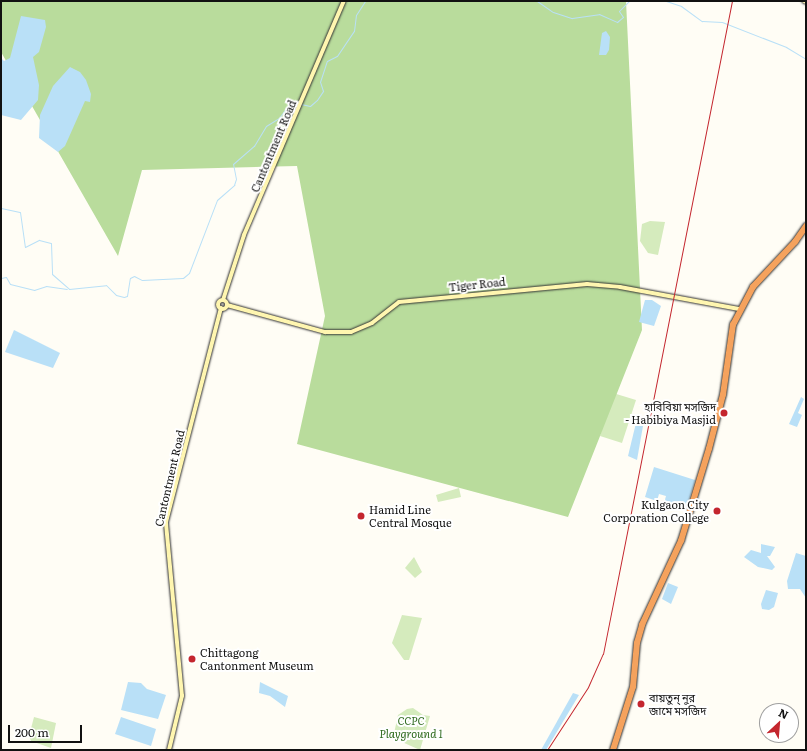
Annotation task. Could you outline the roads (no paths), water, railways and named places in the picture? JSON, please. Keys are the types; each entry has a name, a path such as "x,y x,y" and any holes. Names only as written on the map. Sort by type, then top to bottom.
{"highway":[{"path":"613,750 633,687 638,643 642,625 680,541 699,486 723,395 729,341 739,309 753,287 795,242 806,226"},
{"path":"616,750 635,687 643,629 687,529 708,465 726,395 731,342 737,321 747,299 806,230"}],"street":[{"name":"Cantontment Road","path":"169,750 182,696 166,522 221,308 218,303 223,300 244,235 344,1"},
{"name":"Tiger Road","path":"226,305 325,332 351,332 372,322 399,302 586,284 620,287 739,309"},
{"path":"221,308 226,305 223,300"}],"water":[{"path":"21,16 45,20 46,27 39,52 33,57 39,85 38,100 21,120 1,115 1,58 4,61 10,58"},
{"path":"606,31 610,37 609,50 606,55 599,55 602,33"},
{"path":"70,67 80,72 86,80 91,94 90,102 85,101 65,146 58,152 39,138 40,115 53,86"},
{"path":"645,300 652,300 661,306 654,326 639,322"},
{"path":"14,330 60,353 53,368 5,352"},
{"path":"801,397 804,399 798,413 802,415 797,427 789,424"},
{"path":"636,423 643,426 637,460 628,456"},
{"path":"654,467 695,480 686,510 664,503 666,496 659,494 657,501 645,497"},
{"path":"761,544 775,547 770,556 767,556 775,567 772,570 758,567 744,557 751,550 761,553"},
{"path":"796,553 806,556 806,598 800,589 788,589 787,581"},
{"path":"668,583 678,587 671,604 662,599"},
{"path":"766,590 778,593 774,607 769,610 762,609 761,604"},
{"path":"128,682 141,683 147,689 166,695 158,719 121,710"},
{"path":"260,682 288,696 285,707 270,696 259,693"},
{"path":"573,693 579,695 546,750 541,750"},
{"path":"121,717 156,729 151,746 115,734"}],"waterway":[{"path":"301,104 310,106 317,100 323,91 320,82 327,61 337,56 354,31 356,15 365,1"},
{"path":"537,1 553,12 572,18 599,14 617,22 623,17 619,11 629,1"},
{"path":"666,1 681,6 702,21 722,22 786,47 806,59"},
{"path":"1,208 20,212 25,247 39,240 51,243 52,274 69,289 106,285 116,295 124,297 127,296 130,278 134,276 142,280 183,278 189,273 217,200 234,185 236,179 233,164 254,146 266,126 279,118 289,104 298,104"},
{"path":"1,278 6,277 10,284 34,290 46,286 67,289"}],"railway":[{"path":"547,750 588,687 603,654 732,1"}],"place":[{"name":"হাবিবিয়া মসজিদ - Habibiya Masjid","path":"724,413"},
{"name":"Kulgaon City Corporation College","path":"717,511"},
{"name":"Hamid Line Central Mosque","path":"361,516"},
{"name":"Chittagong Cantonment Museum","path":"192,659"},
{"name":"বায়তুন্ নুর জামে মসজিদ","path":"641,704"}],"park label":[{"name":"CCPC Playground 1","path":"411,727"}]}
